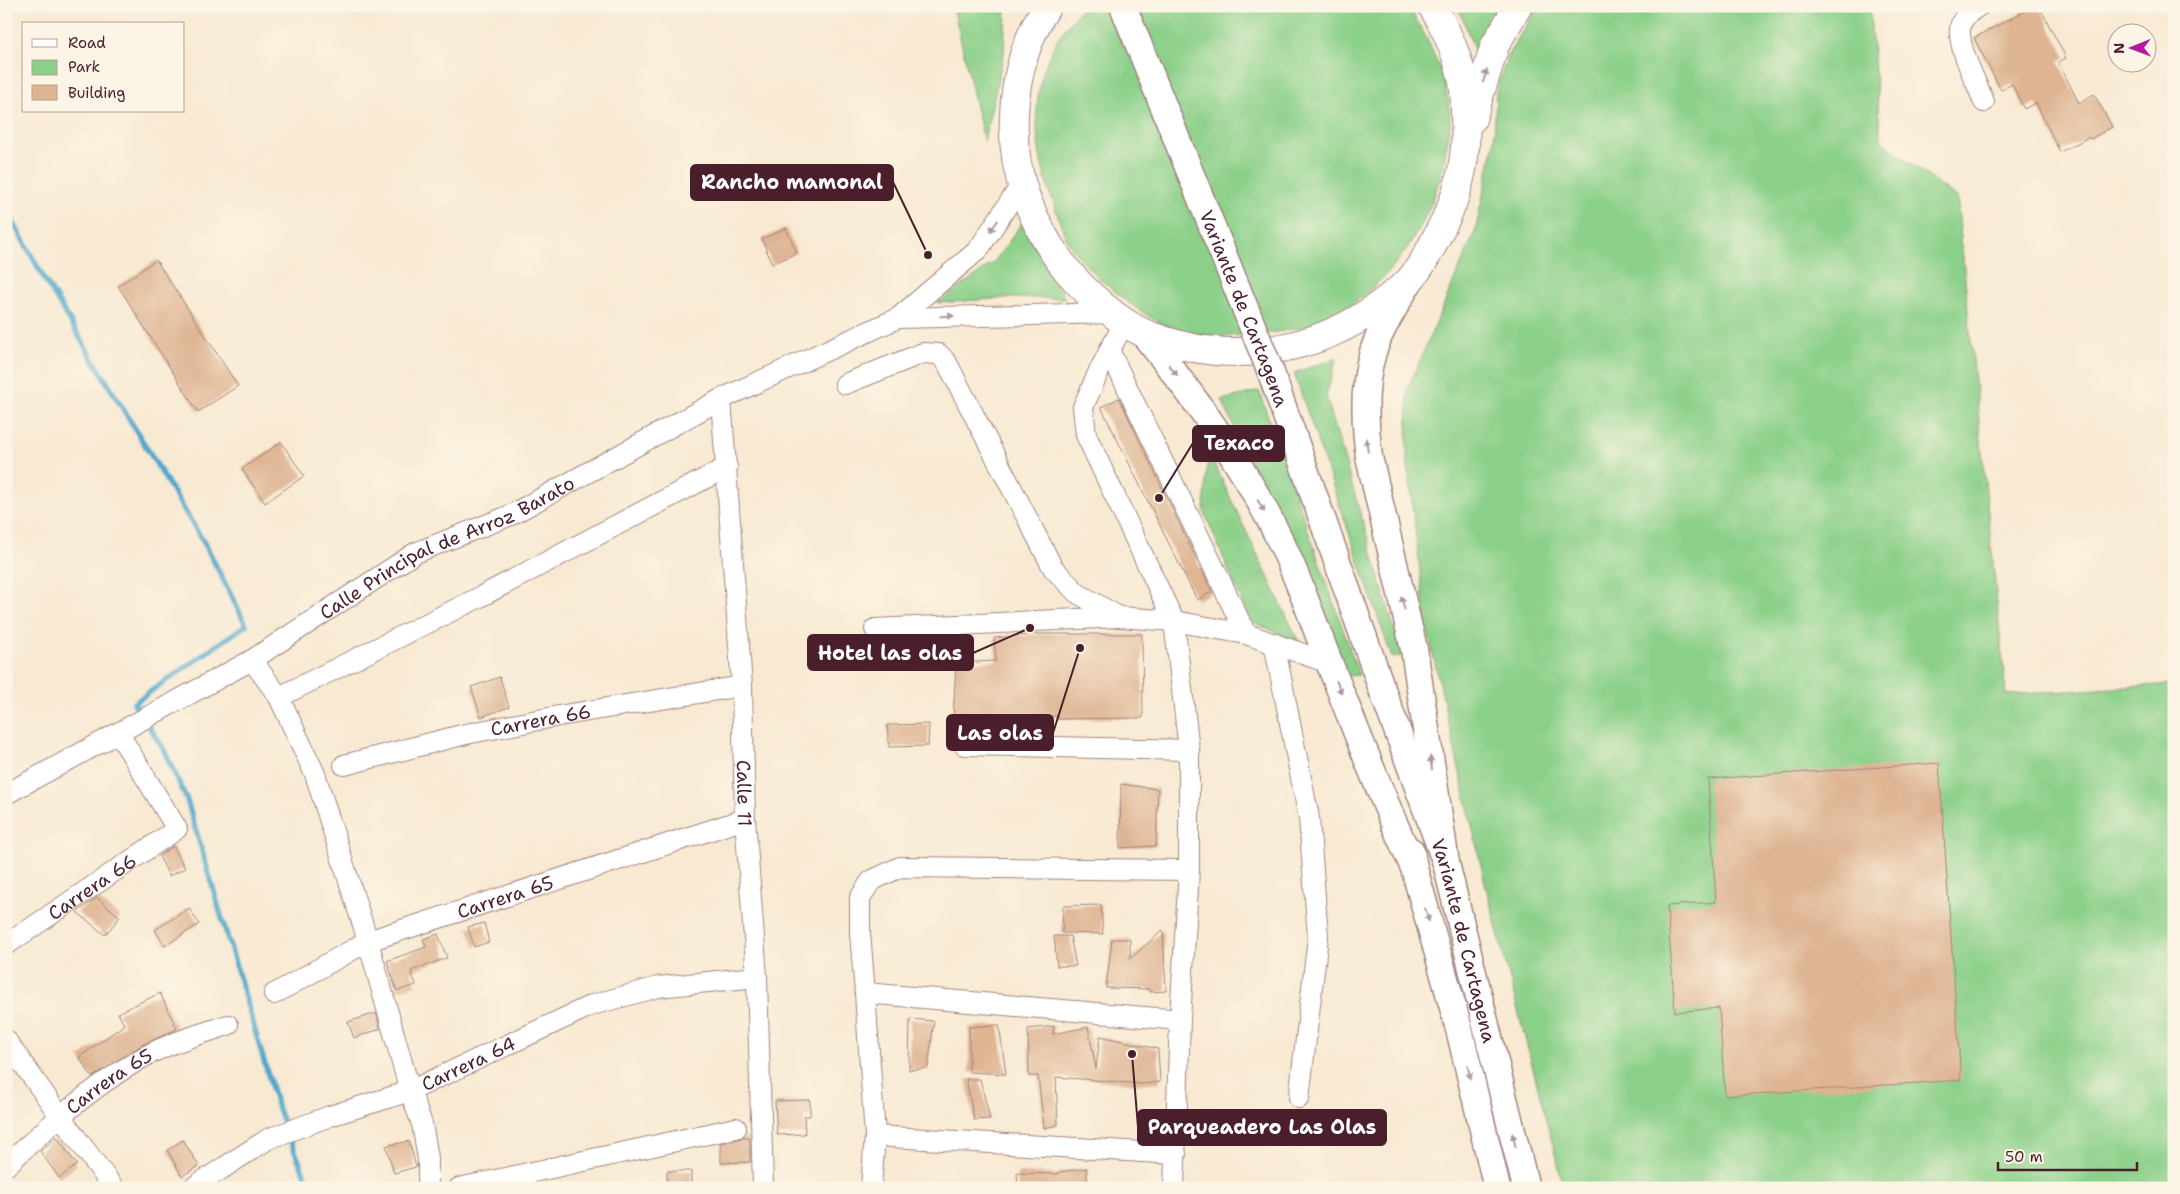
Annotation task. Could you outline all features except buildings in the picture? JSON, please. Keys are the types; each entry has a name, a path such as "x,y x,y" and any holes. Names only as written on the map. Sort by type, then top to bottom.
{"highway":[{"path":"1024,6 1023,60 1014,109 1016,159 1021,185 1035,223 1056,257 1081,288 1126,322 1188,347 1236,353 1283,349 1329,335 1370,312 1409,282 1449,215 1461,178 1467,140 1495,44 1518,6"},
{"path":"1023,60 1040,18 1048,6"},
{"path":"1432,6 1445,27 1463,82 1467,140"}],"main road":[{"name":"Variante de Cartagena","path":"1123,6 1270,370 1384,696 1446,863 1526,1188"},
{"path":"1409,282 1376,346 1366,391 1365,426 1369,457 1414,649 1446,863"},
{"path":"1126,322 1187,388 1221,436 1279,539 1307,601 1329,663 1390,815 1414,868"},
{"name":"Variante de Cartagena","path":"1384,696 1414,868 1459,1029 1497,1188"}],"street":[{"path":"1980,6 1968,13 1960,27 1961,42 1984,102"},
{"name":"Calle Principal de Arroz Barato","path":"6,794 252,660 415,553 512,514 721,399 898,318 978,250 1021,185"},
{"name":"Calle Principal de Arroz Barato","path":"898,318 1126,322"},
{"path":"1126,322 1109,350 1083,407 1086,435 1174,621 1189,750 1189,870 1180,1020 1174,1188"},
{"path":"1109,350 1246,634"},
{"path":"845,384 923,353 939,354 948,363 1053,568 1077,592 1119,617"},
{"name":"Calle 11","path":"721,399 742,686 745,819 756,977 763,1188"},
{"path":"279,697 480,596 727,467"},
{"path":"875,629 1119,617 1174,621 1246,634 1329,663"},
{"path":"1274,644 1309,818 1318,937 1299,1098"},
{"path":"252,660 279,697 315,774 368,941 410,1091 422,1124 428,1158 428,1188"},
{"name":"Carrera 66","path":"344,765 466,734 564,715 742,686"},
{"name":"Carrera 66","path":"6,945 177,829 125,730"},
{"path":"964,745 1189,750"},
{"name":"Carrera 65","path":"274,994 368,941 745,819"},
{"path":"872,1188 875,1136 860,933 860,898 871,881 900,867 1189,870"},
{"name":"Carrera 64","path":"192,1188 268,1139 410,1091 592,1005 658,987 756,977"},
{"path":"864,993 1180,1020"},
{"name":"Carrera 65","path":"6,1166 60,1116 137,1060 176,1042 228,1025"},
{"path":"6,1040 114,1188"},
{"path":"459,1188 736,1128"},
{"path":"875,1136 1176,1154"}],"green space":[{"path":"953,6 1006,6 1004,53 984,141"},
{"path":"1083,6 1407,6 1430,45 1442,77 1449,107 1450,121 1449,135 1435,194 1426,216 1402,256 1370,290 1341,312 1308,326 1272,333 1219,336 1188,333 1151,318 1121,297 1093,273 1069,244 1046,179 1038,139 1038,98 1048,58 1058,39"},
{"path":"1456,6 1502,6 1495,14 1476,54 1463,19"},
{"path":"1538,6 1866,6 1870,14 1881,141 1957,198 2006,695 2174,684 2174,1188 1564,1188 1486,887 1426,624 1407,458 1408,388 1475,232 1494,145 1496,91 1508,55"},
{"path":"1023,222 1065,298 1007,298 938,303 994,262"},
{"path":"1337,358 1326,396 1402,656 1392,658 1294,373"},
{"path":"1259,391 1359,675 1347,676 1222,400"},
{"path":"1208,451 1299,642 1250,621 1204,511"}],"waterway":[{"path":"6,209 45,280 206,546 246,625 134,703 163,748 187,800 279,1112 310,1188"}],"place":[{"name":"Rancho mamonal","path":"928,255"},
{"name":"Texaco","path":"1159,498"},
{"name":"Hotel las olas","path":"1030,628"},
{"name":"Las olas","path":"1080,648"},
{"name":"Parqueadero Las Olas","path":"1132,1054"}]}
